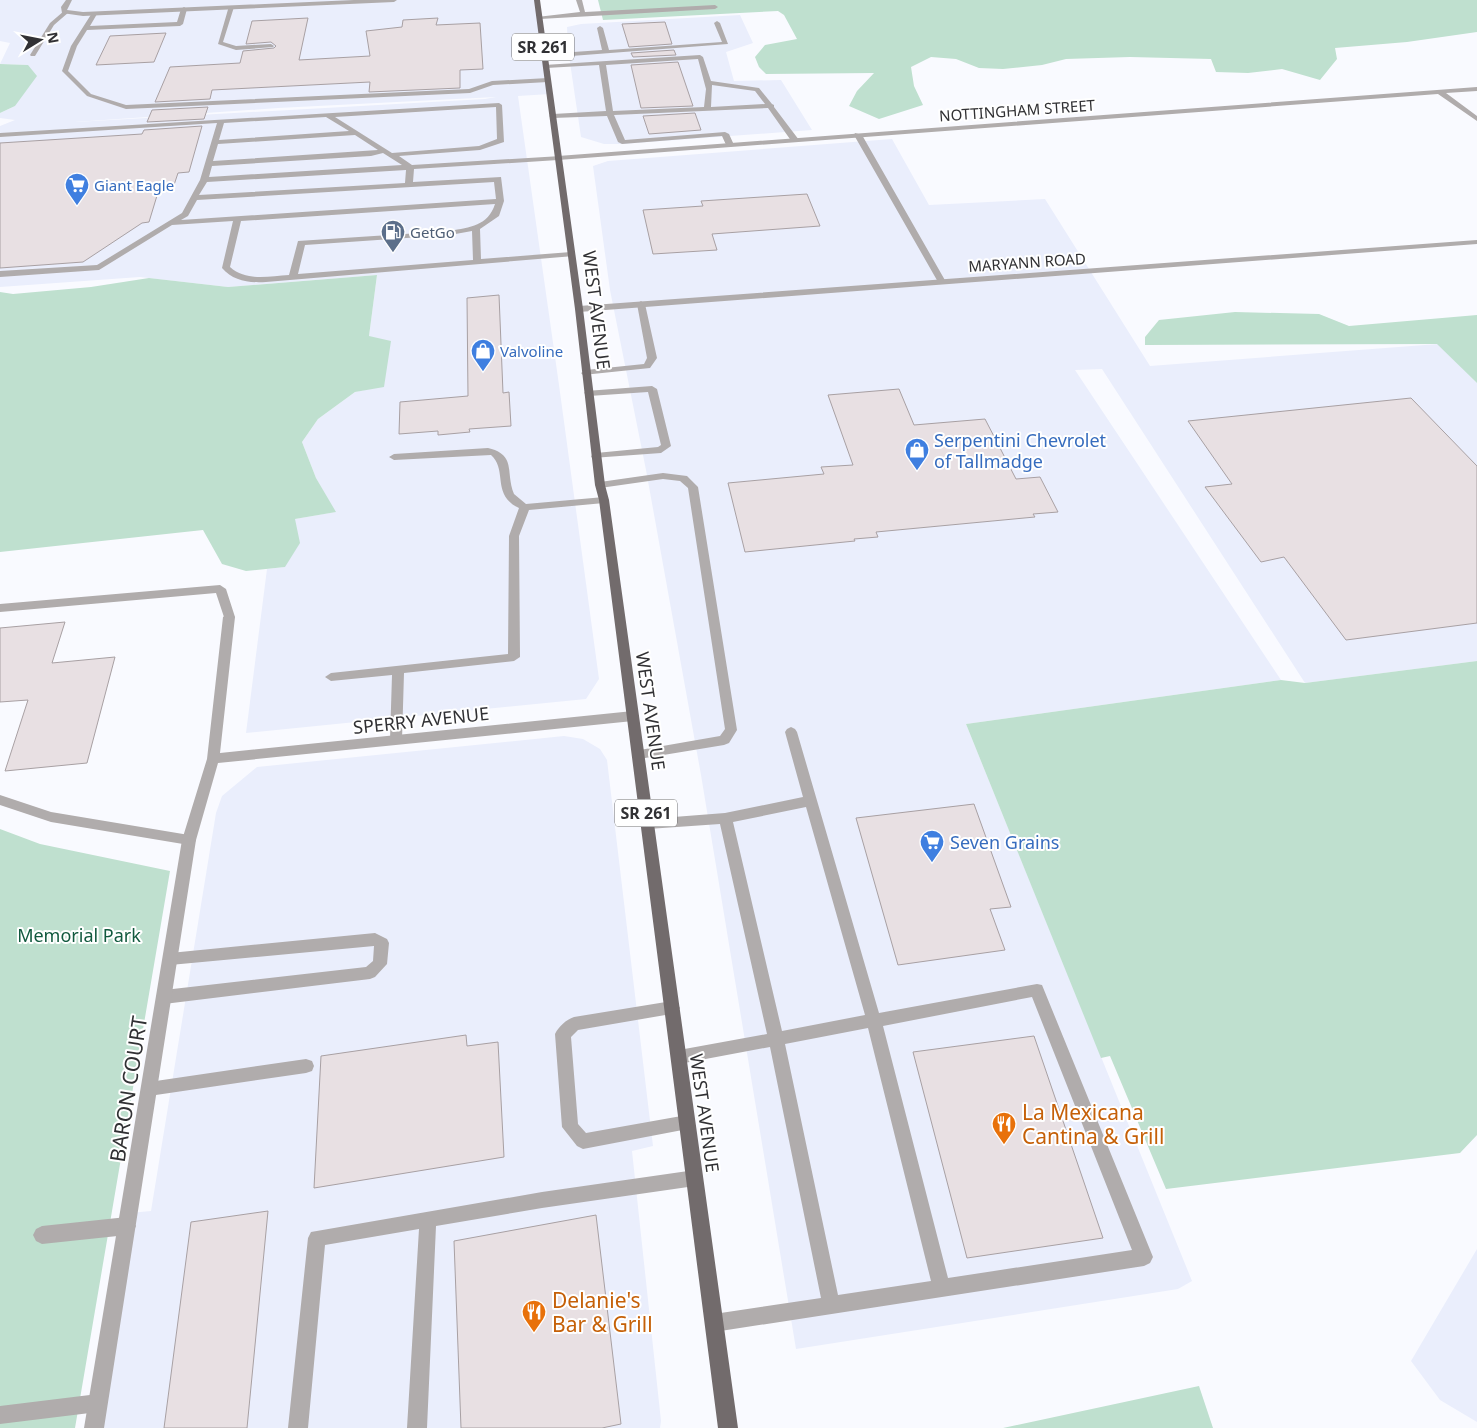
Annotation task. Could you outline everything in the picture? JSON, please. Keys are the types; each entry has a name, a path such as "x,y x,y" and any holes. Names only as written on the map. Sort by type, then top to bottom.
{"main road":[{"name":"WEST AVENUE","path":"537,0 596,456 604,500 639,754 728,1428"}],"street":[{"path":"69,0 64,7 69,13"},
{"path":"176,10 181,0"},
{"path":"33,55 52,24 69,13 94,14 394,0"},
{"path":"579,0 583,14"},
{"path":"231,7 220,43 236,48 271,46"},
{"path":"540,17 715,7"},
{"path":"86,28 180,24 184,9"},
{"path":"94,14 74,46 65,71 89,96 126,107 331,96 367,97 461,92 470,91 492,83 548,80"},
{"path":"545,56 723,44 726,42 717,23"},
{"path":"600,28 606,52"},
{"path":"546,66 700,58 709,83 711,95 707,108"},
{"path":"602,63 610,114 622,142 725,134 730,145"},
{"path":"709,83 758,89 796,140"},
{"name":"NOTTINGHAM STREET","path":"204,180 558,158 1477,90"},
{"path":"1440,92 1477,119"},
{"path":"0,136 499,105 501,140 480,148 208,164"},
{"path":"553,116 772,106"},
{"path":"328,115 410,167 409,185"},
{"path":"0,274 99,267 184,214 204,180 221,121"},
{"path":"215,142 356,133"},
{"path":"858,136 942,282"},
{"path":"194,198 498,179 500,201 495,216 476,228 450,233 300,243 294,277"},
{"path":"170,223 500,201"},
{"path":"237,219 226,268 237,278 250,280 571,254"},
{"path":"476,228 477,262"},
{"name":"MARYANN ROAD","path":"578,309 1477,242"},
{"path":"586,373 647,366 652,358 641,304"},
{"path":"589,393 652,389 666,446 661,450 596,456"},
{"path":"394,457 488,451 495,453 503,460 508,496 515,504 525,507 604,500"},
{"path":"600,484 663,476 683,478 693,487 730,722 731,730 724,740 639,754"},
{"path":"331,676 514,657 514,536 525,507"},
{"name":"BARON COURT","path":"0,608 220,589 229,617 213,759 189,840 94,1428"},
{"path":"396,740 398,670"},
{"name":"SPERRY AVENUE","path":"213,759 633,716"},
{"path":"790,732 874,1021 942,1288"},
{"path":"0,800 51,817 189,840"},
{"path":"648,824 725,818 811,801"},
{"path":"725,818 776,1040 830,1305"},
{"path":"164,997 370,973 380,964 382,943 375,938 170,959"},
{"path":"679,1057 1037,990 1144,1258 714,1323"},
{"path":"672,1008 574,1024 563,1034 570,1127 583,1140 687,1123"},
{"path":"149,1089 306,1066"},
{"path":"298,1428 318,1238 695,1178"},
{"path":"417,1428 428,1219"},
{"path":"42,1235 127,1226"},
{"path":"0,1415 98,1403"}],"shaded area":[{"path":"0,0 537,0 550,94 518,96 599,679 586,699 246,733 267,569 285,567 295,519 335,512 316,478 302,442 318,419 355,392 384,386 369,336 377,275 228,287 140,277 0,287 0,126 15,120 0,118 0,113 15,106 28,65 0,64 10,43 0,41","holes":["496,97 75,122 278,108"]},
{"path":"740,15 753,43 726,52 734,81 781,80 812,130 622,144 604,144 581,137 568,49 567,27 581,24"},
{"path":"892,139 929,205 1045,199 1150,366 1438,344 1477,383 1477,661 1305,683 1102,369 1075,370 1281,680 966,724 1192,1281 1178,1289 796,1349 701,775 646,470 610,290 593,166 608,161"},
{"path":"564,736 583,739 600,749 607,760 653,1146 632,1151 661,1421 660,1428 94,1428 130,1213 151,1211 216,813 222,796 257,767"},
{"path":"1477,1249 1477,1422 1440,1400 1411,1361"}],"green space":[{"path":"598,0 1477,0 1477,32 1407,42 1335,48 1337,59 1320,80 1282,69 1248,73 1216,72 1211,59 1130,57 1066,59 1042,65 1003,69 979,68 956,59 931,57 911,67 914,86 923,105 879,119 849,106 857,91 874,73 766,74 759,67 755,57 765,45 797,39 784,15 778,11 603,20"},
{"path":"0,64 28,65 37,76 15,106 0,113"},
{"path":"377,275 369,336 391,341 384,387 355,392 318,419 302,442 316,478 336,512 295,519 300,543 285,567 246,571 222,564 203,530 0,552 0,292 13,294 91,287 149,278 228,287"},
{"path":"1235,312 1319,314 1349,326 1477,315 1477,383 1437,344 1145,345 1145,337 1159,320"},
{"path":"1477,661 1477,1135 1460,1153 1166,1189 1110,1056 1101,1058 966,724 1281,680 1305,683"},
{"name":"Memorial Park","path":"0,829 40,844 170,871 75,1428 0,1428"},
{"path":"1199,1386 1213,1428 1003,1428"}],"building":[{"path":"308,18 299,60 370,56 366,31 402,27 403,20 438,18 436,25 480,23 483,69 460,70 460,88 369,92 370,82 212,90 210,99 155,102 170,67 240,63 243,51 274,48 276,46 271,42 246,44 252,21"},
{"path":"665,22 672,44 629,47 622,24"},
{"path":"166,33 154,62 96,65 110,36"},
{"path":"674,50 676,55 633,57 631,53"},
{"path":"678,62 693,106 641,108 631,65"},
{"path":"208,107 204,119 147,122 152,110"},
{"path":"695,113 701,130 649,134 643,116"},
{"name":"Giant Eagle","path":"202,126 189,172 178,173 173,188 159,189 149,222 142,223 83,262 0,268 0,143 142,134 144,130"},
{"path":"807,194 820,226 712,234 717,250 653,254 643,210 703,206 701,201"},
{"path":"499,295 503,393 509,392 511,426 469,429 470,432 438,435 438,431 399,434 400,402 468,396 467,298"},
{"name":"Serpentini Chevrolet of Tallmadge","path":"899,389 914,425 985,419 1016,479 1040,477 1058,512 1033,514 1035,517 876,532 878,537 854,539 855,541 745,552 728,483 824,474 821,467 853,465 828,395"},
{"path":"1411,398 1477,466 1477,623 1346,640 1284,557 1261,562 1205,487 1232,484 1188,421"},
{"path":"65,622 52,663 115,657 87,763 5,771 28,700 0,702 0,628"},
{"name":"Seven Grains","path":"974,804 1011,907 990,909 1005,950 898,965 856,818"},
{"path":"466,1035 467,1046 498,1042 504,1157 314,1188 321,1056"},
{"name":"La Mexicana Cantina & Grill","path":"1034,1036 1103,1238 967,1258 913,1052"},
{"path":"268,1211 247,1428 164,1428 191,1222"},
{"name":"Delanie's Bar & Grill","path":"596,1215 621,1424 602,1428 461,1428 454,1241"}],"place":[{"name":"Giant Eagle","path":"77,206"},
{"name":"GetGo","path":"393,253"},
{"name":"Valvoline","path":"483,372"},
{"name":"Serpentini Chevrolet of Tallmadge","path":"917,471"},
{"name":"Seven Grains","path":"932,863"},
{"name":"La Mexicana Cantina & Grill","path":"1004,1145"},
{"name":"Delanie's Bar & Grill","path":"534,1333"}]}
